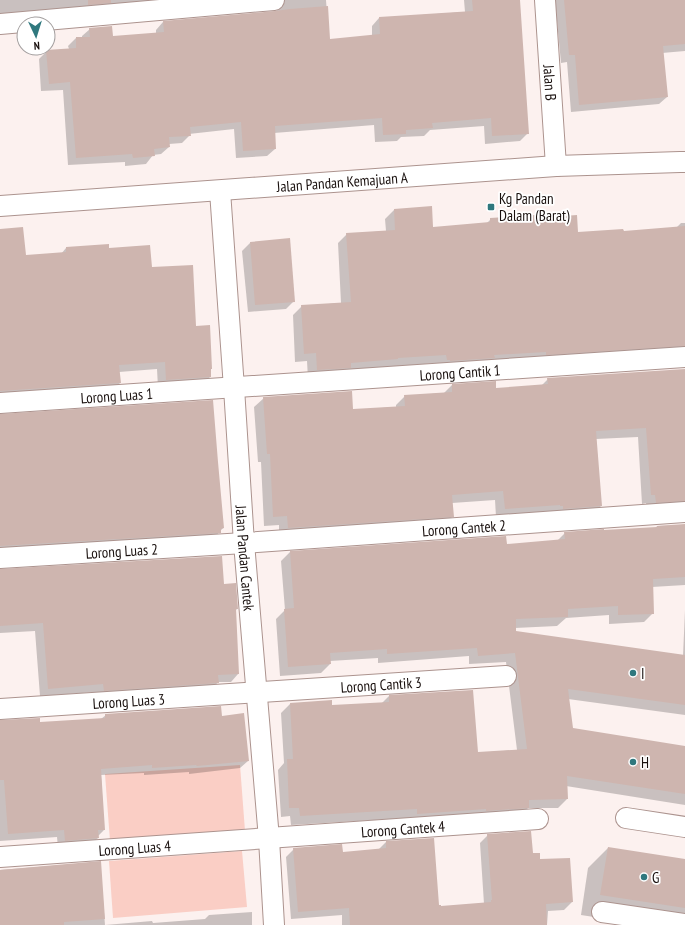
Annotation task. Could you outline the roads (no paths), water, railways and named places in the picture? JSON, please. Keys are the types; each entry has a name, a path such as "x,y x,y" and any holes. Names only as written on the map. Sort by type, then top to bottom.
{"street":[{"path":"0,24 274,0"},
{"name":"Jalan B","path":"544,0 556,166"},
{"name":"Jalan Pandan Kemajuan A","path":"0,206 556,166 685,162"},
{"name":"Jalan Pandan Cantek","path":"220,191 244,543 269,838 274,925"},
{"name":"Lorong Cantik 1","path":"234,388 685,357"},
{"name":"Lorong Luas 1","path":"0,403 234,388"},
{"name":"Lorong Cantek 2","path":"244,543 685,512"},
{"name":"Lorong Luas 2","path":"0,558 244,543"},
{"name":"Lorong Cantik 3","path":"257,692 506,676"},
{"name":"Lorong Luas 3","path":"0,709 257,692"},
{"path":"626,818 685,827"},
{"name":"Lorong Cantek 4","path":"269,838 538,819"},
{"name":"Lorong Luas 4","path":"0,857 269,838"},
{"path":"602,912 685,924"}],"place":[{"name":"Kg Pandan Dalam (Barat)","path":"491,207"},
{"name":"I","path":"633,673"},
{"name":"H","path":"633,762"},
{"name":"G","path":"644,877"}]}
